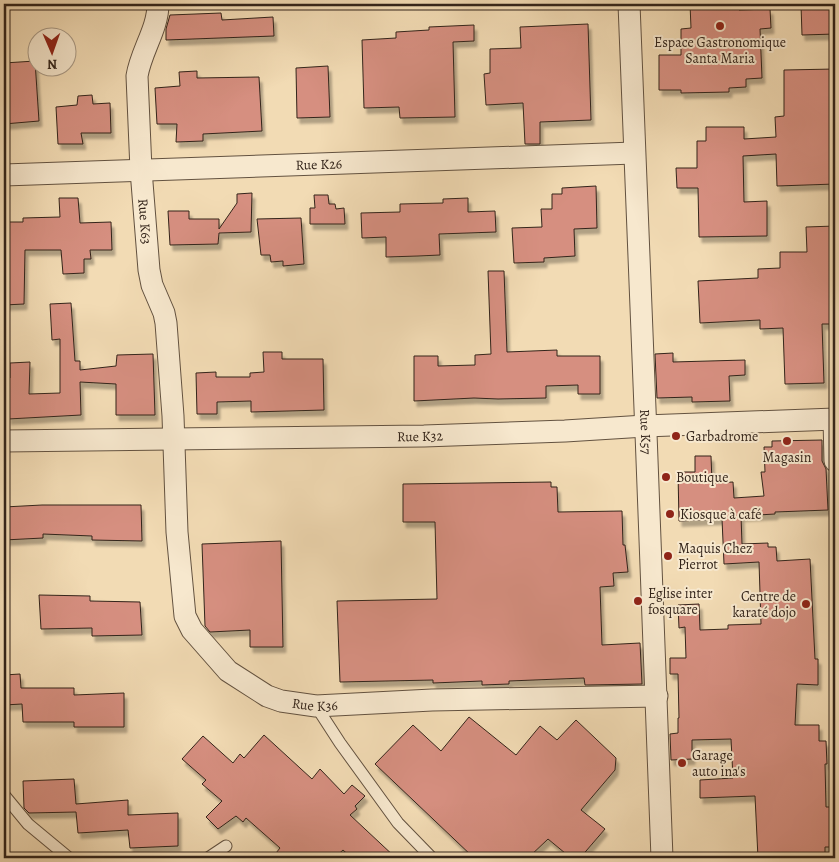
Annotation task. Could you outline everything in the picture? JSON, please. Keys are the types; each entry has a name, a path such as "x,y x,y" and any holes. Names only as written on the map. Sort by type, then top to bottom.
{"street":[{"name":"Rue K63","path":"158,4 158,13 137,76 141,170 149,270 152,285 164,313 166,323 174,439"},
{"name":"Rue K57","path":"629,4 662,858"},
{"name":"Rue K26","path":"4,175 634,153"},
{"name":"Rue K32","path":"4,441 433,436 834,419"},
{"path":"834,419 835,460"},
{"name":"Rue K36","path":"174,439 178,532 185,616 192,630 228,671 267,696 280,701 316,706 422,700 657,696"}],"lane":[{"path":"316,706 340,743 398,823 431,858"},
{"path":"4,795 28,824 69,858"},
{"path":"208,858 226,846"}],"building":[{"path":"690,4 739,4 739,10 770,9 771,28 760,29 762,78 746,79 746,87 729,88 729,92 681,93 681,90 659,90 659,55 681,55 681,29 691,28"},
{"path":"801,5 835,5 835,34 802,35"},
{"path":"221,13 222,20 273,17 274,36 166,40 166,29 170,15"},
{"path":"588,24 591,120 540,122 540,144 525,144 523,103 486,105 484,74 490,73 490,49 521,48 520,27"},
{"path":"474,25 474,41 453,42 455,117 400,118 399,107 364,108 362,40 396,38 396,32 429,30 429,27"},
{"path":"28,61 28,78 36,78 39,121 4,124 4,63"},
{"path":"328,66 330,117 297,118 296,68"},
{"path":"835,69 835,93 830,93 831,134 835,134 835,184 777,186 776,154 743,156 744,202 767,201 767,236 699,237 698,188 677,188 676,168 697,168 697,141 706,141 706,127 744,127 744,139 776,137 775,117 784,116 784,70"},
{"path":"197,71 197,78 259,77 262,131 203,134 203,141 176,142 177,124 157,124 155,88 180,86 179,72"},
{"path":"92,95 93,104 110,103 111,133 81,133 83,144 58,144 56,107 77,105 78,96"},
{"path":"596,186 597,228 574,229 575,256 544,258 544,262 514,263 512,228 542,227 541,209 552,209 552,194 562,194 562,188"},
{"path":"252,193 251,232 219,233 218,244 170,245 168,211 189,211 189,219 219,219 219,229 237,203 237,194"},
{"path":"314,195 328,195 329,204 335,204 336,209 344,208 345,224 310,224 310,208 315,208"},
{"path":"59,198 78,198 80,223 111,222 112,250 90,250 91,259 84,259 84,273 63,274 61,250 25,250 24,304 4,305 4,222 23,222 23,218 60,217"},
{"path":"468,198 468,212 495,211 496,232 439,234 440,255 418,256 386,257 386,237 362,238 361,213 400,212 400,204 443,203 443,199"},
{"path":"301,218 304,264 283,266 283,261 271,262 270,255 261,255 257,219"},
{"path":"835,226 835,324 822,324 824,383 785,384 783,328 760,329 760,320 700,323 698,281 758,278 758,269 780,268 780,252 807,252 806,227"},
{"path":"488,271 504,271 507,352 557,350 557,356 600,356 600,394 578,394 578,385 546,386 546,398 474,398 414,401 414,356 438,356 438,366 475,365 475,355 491,354"},
{"path":"71,303 75,361 80,361 80,370 116,366 117,355 153,354 155,415 116,415 116,384 80,382 81,415 8,419 7,378 10,378 10,363 30,362 29,394 60,393 60,339 52,340 50,304"},
{"path":"263,352 282,352 282,359 323,359 324,410 251,412 251,401 217,402 217,414 197,414 196,373 216,372 216,377 250,377 250,373 264,372"},
{"path":"673,353 673,362 745,360 745,375 729,376 730,401 692,402 692,397 657,398 655,354"},
{"path":"822,440 822,461 826,469 828,510 775,512 775,514 741,516 742,544 768,543 768,547 776,547 777,561 810,559 815,659 818,659 818,685 797,684 795,725 819,725 819,741 826,741 826,807 830,807 831,847 825,847 825,858 758,858 755,796 700,798 700,780 733,778 731,739 692,740 692,759 671,760 670,734 678,733 679,718 678,674 670,674 670,658 686,658 685,627 679,628 678,605 699,604 700,630 728,629 728,625 761,624 759,562 724,564 722,519 679,521 678,472 695,472 695,456 711,456 712,483 733,482 734,498 764,496 761,472 765,472 764,447 772,447 772,441"},
{"path":"551,482 551,487 557,487 558,512 622,511 623,545 625,545 628,572 613,573 614,586 600,587 602,645 640,643 642,684 585,685 584,678 509,681 509,684 482,685 482,681 433,683 433,680 340,682 337,601 437,599 435,522 403,522 403,484"},
{"path":"141,505 142,541 92,540 92,536 43,534 43,538 4,540 4,507"},
{"path":"281,541 283,647 250,647 250,630 210,632 205,626 202,544"},
{"path":"39,595 90,596 90,601 140,602 142,635 92,636 92,628 41,629"},
{"path":"20,674 21,688 74,688 74,695 124,693 124,727 74,727 74,722 23,722 22,704 4,705 4,675"},
{"path":"469,717 516,755 540,726 557,740 576,720 616,758 615,770 581,810 605,829 580,858 571,858 548,839 528,858 474,858 375,764 413,725 441,751"},
{"path":"264,735 312,779 320,769 344,794 352,785 365,796 355,806 357,809 350,815 396,858 352,858 343,850 334,858 272,858 280,848 246,818 243,822 236,816 218,829 206,817 222,801 202,784 206,780 182,759 203,736 233,763 240,754 244,758"},
{"path":"74,779 76,804 128,800 128,815 178,813 178,846 130,848 128,830 78,833 76,812 29,813 24,808 23,781"}],"place":[{"name":"Espace Gastronomique Santa Maria","path":"720,26"},
{"name":"Garbadrome","path":"676,436"},
{"name":"Magasin","path":"787,441"},
{"name":"Boutique","path":"666,477"},
{"name":"Kiosque à café","path":"670,514"},
{"name":"Maquis Chez Pierrot","path":"668,556"},
{"name":"Eglise inter fosquare","path":"638,601"},
{"name":"Centre de karaté dojo","path":"806,604"},
{"name":"Garage auto ina's","path":"682,763"}]}
